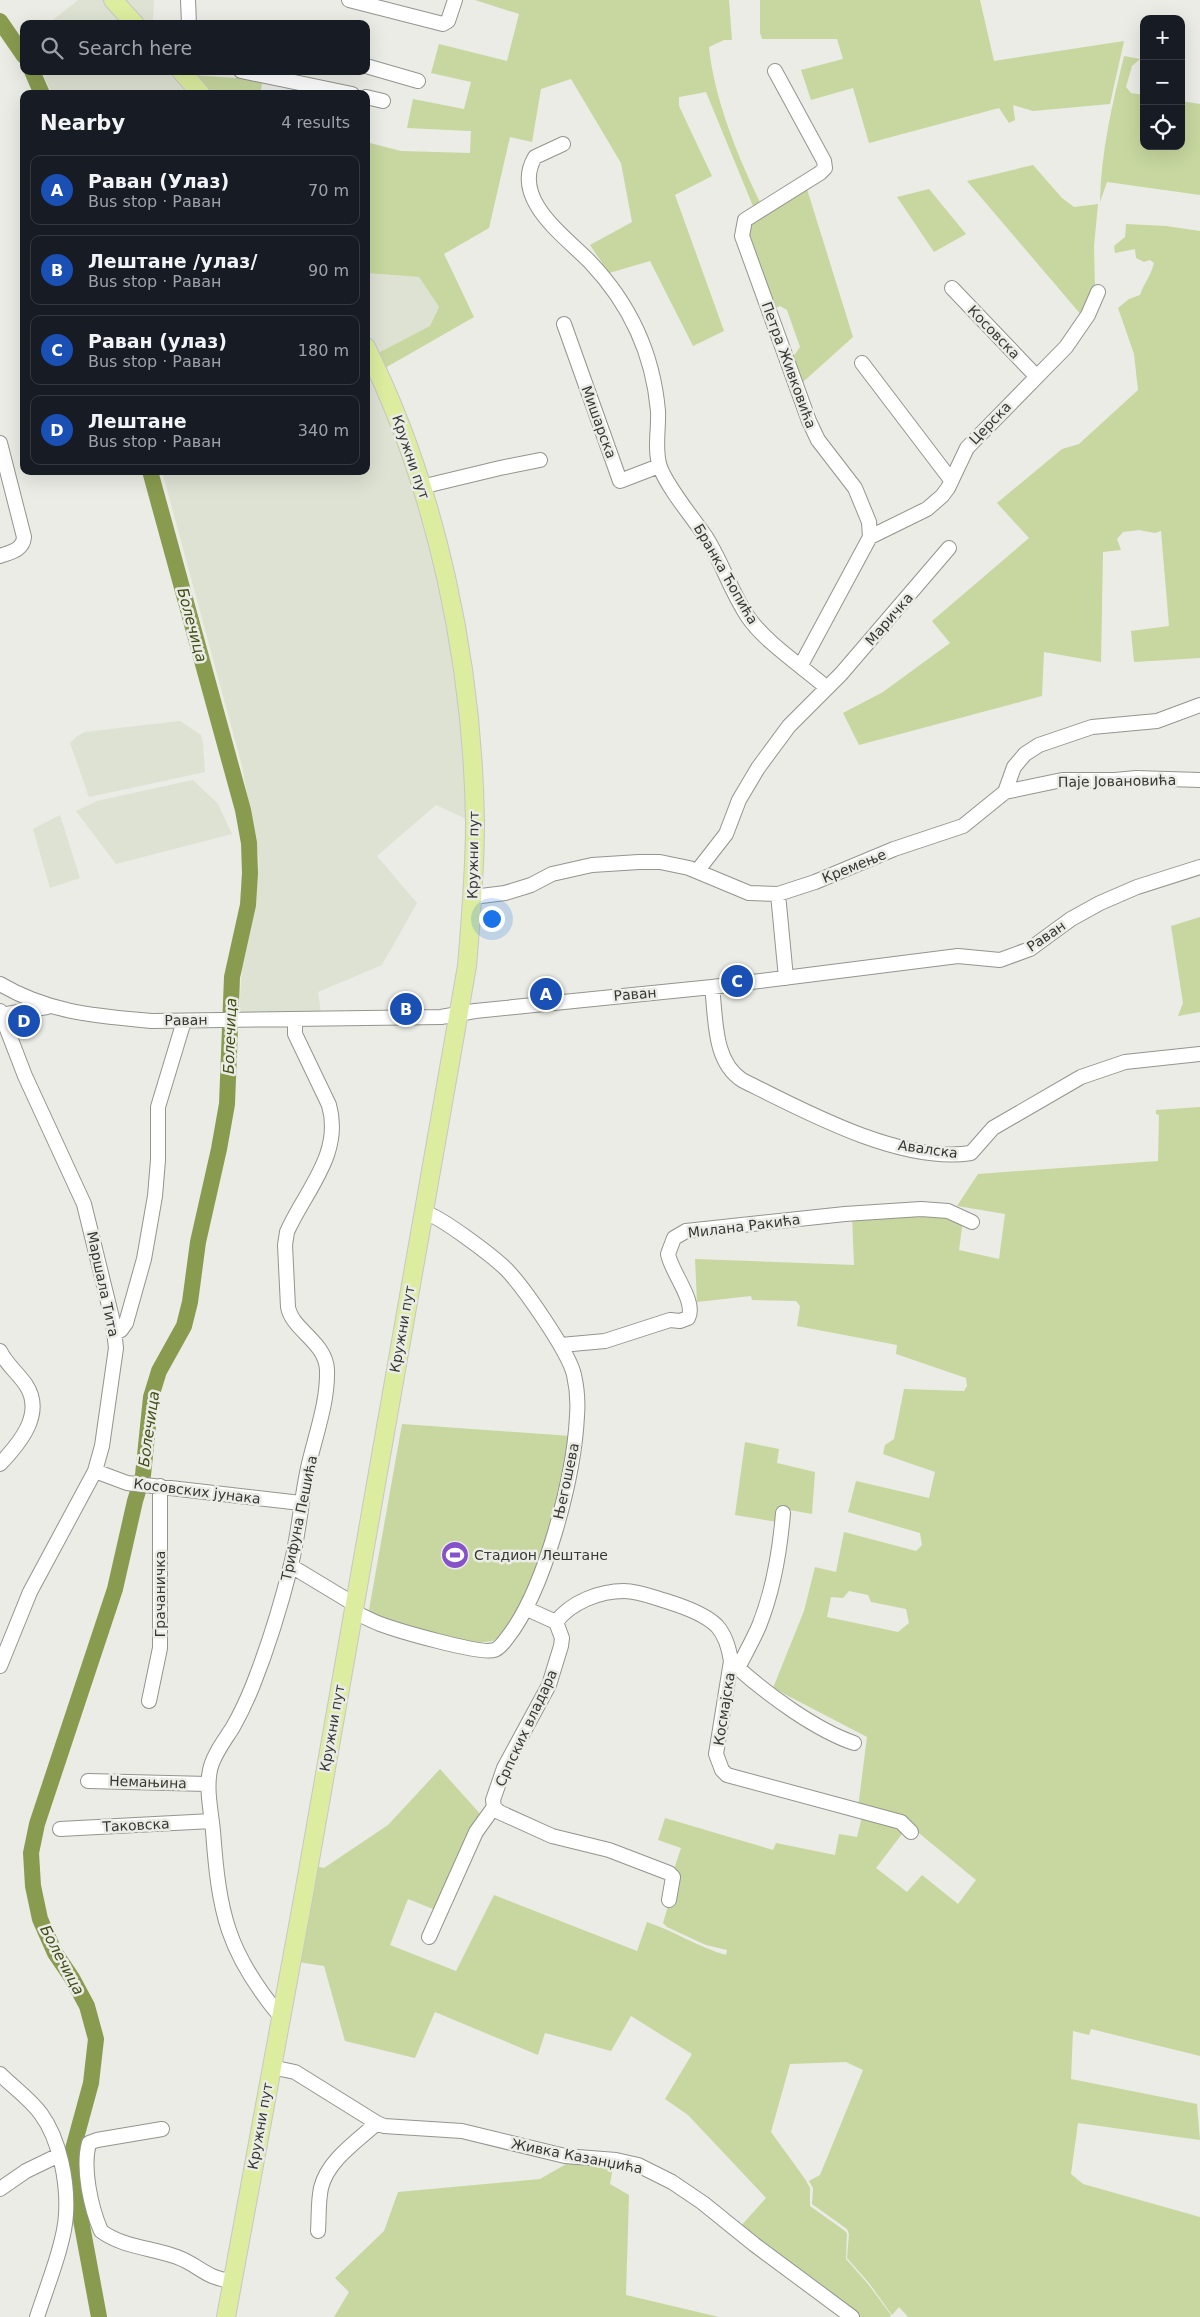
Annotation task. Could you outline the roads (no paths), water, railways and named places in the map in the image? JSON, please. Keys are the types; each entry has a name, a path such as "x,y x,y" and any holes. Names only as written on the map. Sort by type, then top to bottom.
{"main road":[{"path":"113,0 131,20"},
{"path":"184,75 197,90"},
{"name":"Кружни пут","path":"226,2317 305,1888 467,966 473,897 473,786 463,676 444,573 421,487 400,423 370,356"}],"street":[{"path":"188,0 189,20"},
{"path":"349,0 443,24 448,22 455,0"},
{"path":"370,67 418,81"},
{"name":"Петра Живковића","path":"775,72 824,160 825,168 745,220 742,236 809,421 818,440 855,488 866,514 870,536"},
{"path":"260,75 333,90"},
{"path":"370,98 382,101"},
{"path":"563,144 535,157 530,171 531,188 544,217 609,282 633,320 644,348 655,388 659,422 659,466"},
{"name":"Косовска","path":"952,288 1036,376"},
{"name":"Церска","path":"870,536 927,509 948,488 967,448 1066,346 1088,315 1098,292"},
{"name":"Мишарска","path":"564,324 620,481 659,466"},
{"path":"862,364 951,480"},
{"path":"0,443 24,537 23,544 16,550 0,556"},
{"path":"421,487 540,460"},
{"name":"Бранка Ћопића","path":"659,466 707,539 747,616 763,634 801,665"},
{"path":"698,870 726,834 740,800 763,761 789,726 827,688 801,665 870,536"},
{"name":"Маричка","path":"827,688 950,548"},
{"path":"1005,792 1014,767 1025,754 1039,745 1092,727 1157,721 1200,705"},
{"name":"Паје Јовановића","path":"1005,792 1062,780 1136,778 1200,780"},
{"name":"Кремење","path":"473,897 505,893 531,885 552,874 601,864 649,862 698,870 750,893 778,894 815,882 894,849 963,826 1005,792"},
{"name":"Раван","path":"0,1014 47,1007 106,1017 152,1021 430,1018 475,1011 712,987 958,956 1000,960 1030,949 1071,919 1100,903 1137,887 1200,868"},
{"path":"778,894 786,978"},
{"name":"Раван","path":"0,984 47,1007"},
{"name":"Авалска","path":"712,987 718,1041 724,1062 732,1073 750,1084 836,1125 888,1143 930,1152 959,1155 971,1153 993,1128 1073,1081 1106,1067 1142,1059 1200,1054"},
{"name":"Маршала Тита","path":"0,1014 21,1068 84,1204 115,1333 115,1362 101,1453 95,1470 30,1592 0,1666"},
{"name":"Трифуна Пешића","path":"280,2016 255,1985 232,1942 221,1909 208,1784 212,1764 245,1706 253,1685 291,1566 301,1503 325,1396 327,1370 320,1349 289,1312 285,1246 287,1232 326,1162 332,1135 332,1115 315,1072 296,1036 295,1020"},
{"path":"115,1333 121,1330 126,1323 144,1259 155,1196 158,1160 158,1108 184,1021"},
{"name":"Милана Ракића","path":"561,1345 605,1341 670,1320 680,1321 688,1318 691,1310 690,1305 668,1254 674,1238 686,1231 845,1214 921,1209 948,1211 972,1222"},
{"name":"Његошева","path":"291,1566 353,1607 386,1626 487,1651 499,1647 527,1609 562,1505 578,1415 574,1373 561,1345 506,1269 438,1218 423,1212"},
{"path":"0,1464 27,1431 31,1415 28,1389 2,1360"},
{"name":"Косовских јунака","path":"95,1470 147,1485 301,1503"},
{"name":"Грачаничка","path":"147,1485 161,1626 160,1648 149,1701"},
{"path":"783,1513 781,1536 772,1583 759,1626 735,1664 757,1685 791,1708 832,1733 854,1743"},
{"name":"Космајска","path":"556,1622 561,1616 584,1600 616,1592 637,1593 682,1606 709,1619 722,1633 735,1664 716,1754 722,1770 727,1775 901,1822 911,1832"},
{"path":"527,1609 556,1622"},
{"name":"Српских владара","path":"429,1937 476,1832 494,1807 493,1800 504,1768 549,1685 562,1638 556,1622"},
{"name":"Немањина","path":"88,1781 208,1784"},
{"path":"494,1807 499,1812 552,1836 609,1850 670,1873 672,1877 669,1900"},
{"name":"Таковска","path":"60,1829 212,1821"},
{"name":"Живка Казанџића","path":"271,2067 295,2072 377,2123 391,2127 462,2131 565,2156 616,2160 638,2165 666,2178 703,2203 755,2245 852,2317"},
{"path":"0,2074 41,2114 59,2155 65,2193 66,2215 37,2317"},
{"path":"318,2231 321,2189 326,2174 336,2161 377,2123"},
{"path":"162,2129 89,2143 85,2156 87,2174 101,2231 119,2240 177,2257 213,2278 233,2281"},
{"path":"0,2189 26,2171 59,2155"}],"waterway":[{"name":"Болечица","path":"0,21 20,50"},
{"name":"Болечица","path":"34,75 40,90"},
{"name":"Болечица","path":"99,2317 73,2177 73,2149 91,2083 96,2039 87,2006 72,1978 55,1953 40,1919 33,1886 31,1853 37,1824 115,1589 135,1501 143,1475 151,1397 159,1371 184,1326 190,1302 198,1242 227,1104 232,977 248,905 250,873 249,843 243,810 151,475"}],"place":[{"name":"Раван (улаз)","path":"737,981"},
{"name":"Раван (Улаз)","path":"546,994"},
{"name":"Лештане /улаз/","path":"406,1009"},
{"name":"Лештане","path":"24,1021"},
{"name":"Стадион Лештане","path":"455,1555"}]}
